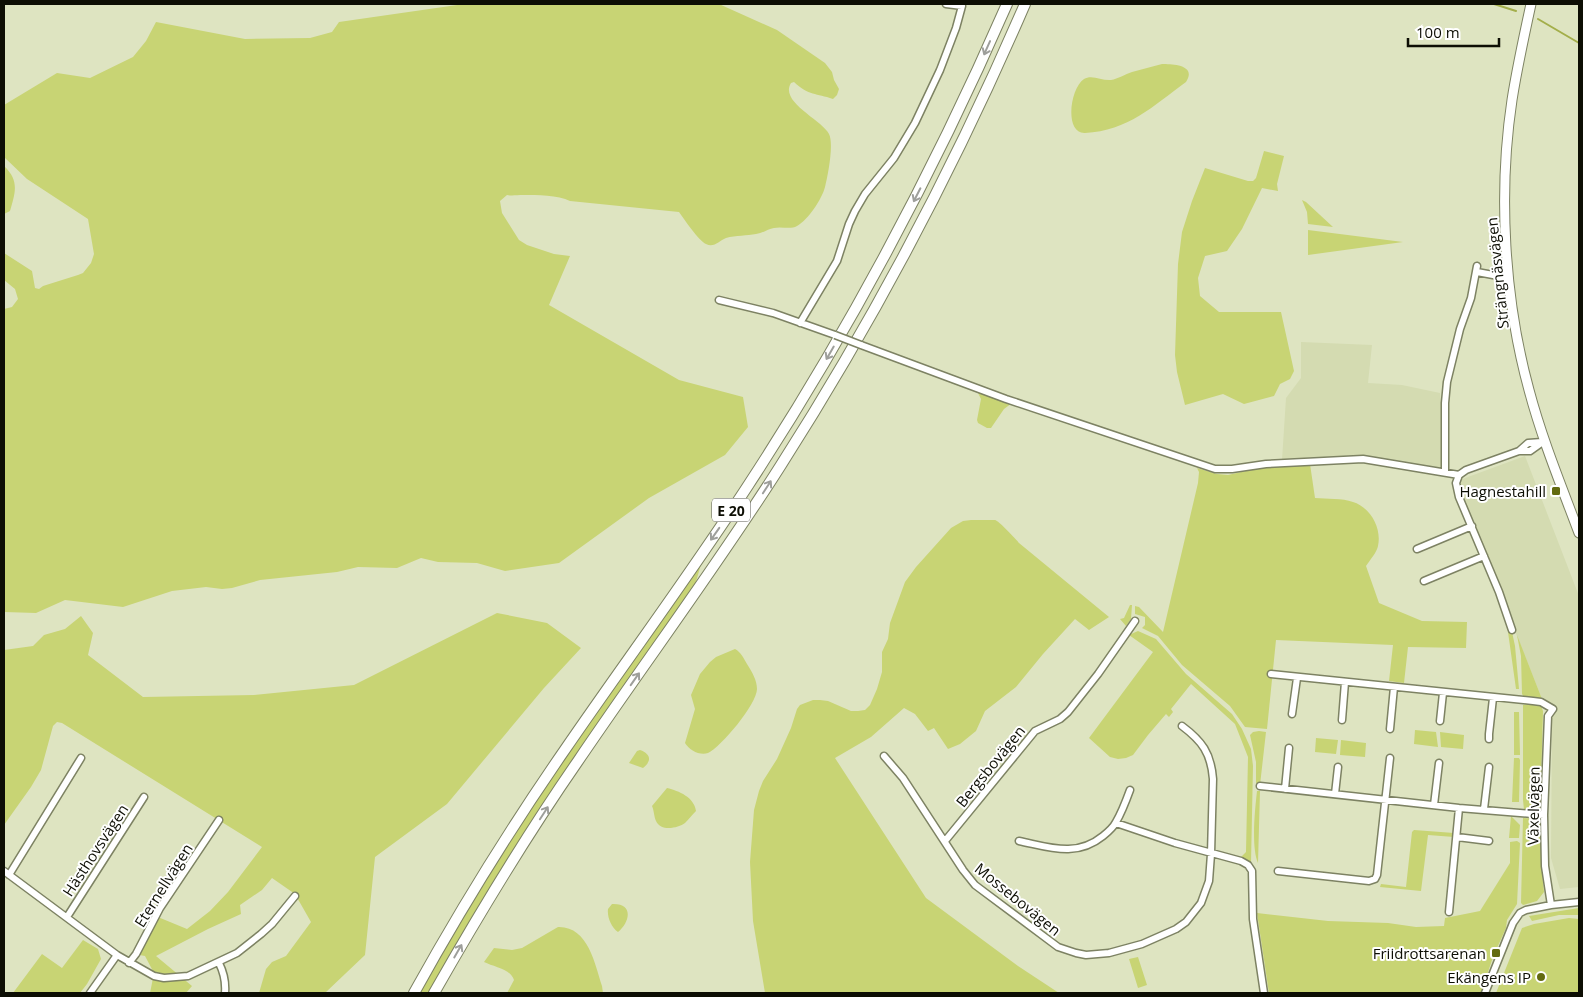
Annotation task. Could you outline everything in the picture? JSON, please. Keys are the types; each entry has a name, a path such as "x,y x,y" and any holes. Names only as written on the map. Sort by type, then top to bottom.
{"highway":[{"name":"E 20","path":"414,993 467,902 538,790 724,521 812,385 877,271 918,194 1007,4"},
{"name":"E 20","path":"434,993 492,895 553,799 747,517 839,373 879,304 933,201 986,93 1025,4"}],"main road":[{"name":"Strängnäsvägen","path":"1531,4 1512,100 1508,133 1504,198 1509,278 1516,329 1526,379 1544,442 1579,533"}],"street":[{"path":"800,323 836,261 855,211 865,194 902,146 930,92 956,28 962,6 946,4"},
{"path":"1445,471 1445,403 1448,372 1471,298 1477,269 1509,278"},
{"path":"719,300 773,313 1006,399 1215,469 1232,469 1266,464 1363,459 1406,467 1445,471 1458,475 1519,451 1528,443 1544,442"},
{"path":"1458,475 1457,490 1500,592 1512,630"},
{"path":"1417,549 1472,526"},
{"path":"1424,581 1484,556"},
{"name":"Bergsbovägen","path":"945,841 1035,731 1060,719 1068,712 1098,674 1135,621"},
{"path":"1271,674 1493,698 1489,739"},
{"path":"1292,714 1297,678"},
{"path":"1342,720 1345,682"},
{"path":"1390,729 1394,687"},
{"path":"1440,720 1443,693"},
{"name":"Växelvägen","path":"1493,698 1541,702 1553,709 1548,716 1544,815 1546,866 1552,905"},
{"name":"Mossebovägen","path":"884,756 903,778 963,870 975,885 1058,947 1070,952 1086,955 1109,953 1142,944 1176,929 1186,922 1201,903 1205,894 1211,854 1212,768 1203,745 1182,726"},
{"path":"1285,789 1289,748"},
{"path":"81,758 6,873 118,955 154,976 172,978 188,976 237,953 262,934 295,896"},
{"path":"1278,871 1369,881 1375,879 1390,758"},
{"path":"1434,805 1439,763"},
{"path":"1336,794 1338,767"},
{"path":"1484,810 1489,767"},
{"path":"1260,786 1459,808 1544,815"},
{"path":"1019,841 1067,850 1088,846 1098,840 1116,823 1130,790"},
{"name":"Hästhovsvägen","path":"67,917 144,797"},
{"path":"1449,912 1458,837 1459,808"},
{"name":"Eternellvägen","path":"130,962 160,908 219,820"},
{"path":"1116,823 1248,865 1252,871 1253,919 1264,993"},
{"path":"1458,837 1489,841"},
{"path":"1485,993 1517,916 1526,910 1579,902"},
{"path":"90,993 118,955"},
{"path":"219,963 224,974 225,993"}],"shaded area":[{"path":"1301,342 1372,345 1368,383 1402,385 1440,393 1442,466 1436,469 1361,455 1282,460 1286,398 1301,378"},
{"path":"1525,456 1579,596 1579,887 1560,889 1551,858 1552,724 1457,481"}],"green space":[{"path":"464,4 719,4 777,30 825,63 832,72 839,89 833,99 808,92 794,82 791,83 789,90 796,104 829,134 831,145 829,168 823,192 810,214 794,227 777,228 753,235 730,237 714,245 709,245 700,239 679,212 570,201 541,195 507,195 500,201 502,213 519,240 527,245 554,254 570,256 549,305 679,380 743,397 748,427 725,455 649,498 559,563 505,571 477,563 438,562 421,558 397,568 358,567 337,572 260,580 232,588 206,587 172,591 123,607 65,600 36,613 4,612 4,309 12,307 18,299 15,289 4,280 4,253 32,271 35,288 39,289 83,273 91,263 94,254 88,219 27,179 4,157 4,105 57,73 90,78 133,57 146,41 156,22 245,39 310,38 332,32 339,22"},
{"path":"1162,64 1177,65 1186,69 1189,76 1186,82 1139,116 1114,128 1085,133 1078,131 1074,126 1071,110 1073,100 1075,91 1084,79 1090,77 1111,80"},
{"path":"1264,151 1284,156 1277,184 1278,191 1262,188 1242,229 1227,251 1205,256 1198,278 1200,296 1219,312 1281,312 1294,371 1290,379 1280,384 1274,396 1244,404 1223,394 1185,405 1175,355 1178,264 1182,232 1205,168 1253,181 1256,178"},
{"path":"4,166 12,177 15,187 10,211 4,214"},
{"path":"1302,200 1333,227 1308,224 1307,212"},
{"path":"1308,230 1403,242 1308,255"},
{"path":"978,393 1012,403 1004,409 991,428 978,423 981,399"},
{"path":"1310,464 1315,498 1339,499 1353,502 1365,508 1376,525 1379,539 1378,546 1366,566 1379,603 1422,621 1467,622 1466,648 1408,647 1404,683 1389,681 1393,645 1276,640 1267,729 1245,727 1230,706 1182,665 1158,636 1142,628 1145,625 1145,617 1135,614 1135,606 1139,607 1163,632 1198,483 1199,472 1197,468 1228,475 1259,468"},
{"path":"963,521 997,521 1019,543 1109,617 1089,630 1075,619 1016,687 985,711 976,731 960,744 948,749 934,728 928,731 915,714 904,708 871,737 835,758 926,898 1018,966 1059,993 765,993 753,921 750,862 754,810 763,781 777,759 800,705 813,700 820,700 828,701 851,711 858,711 865,710 870,705 882,672 882,652 888,639 890,623 905,582 951,528"},
{"path":"702,561 695,585 429,993 420,993 522,822"},
{"path":"1130,605 1132,605 1131,619 1126,626 1120,619 1124,618"},
{"path":"497,613 547,623 581,648 544,688 447,804 375,857 365,955 325,993 259,993 266,969 272,962 286,956 311,922 295,894 272,878 262,890 240,905 241,914 156,956 192,986 186,993 150,993 154,973 145,956 134,954 153,915 187,929 210,911 228,892 262,847 62,723 57,722 53,726 41,770 4,825 4,650 33,646 44,635 65,629 81,616 93,633 88,655 143,697 254,695 354,685"},
{"path":"1138,631 1156,639 1186,674 1232,714 1242,729 1251,749 1253,766 1251,863 1240,858 1246,852 1248,757 1235,724 1191,684 1171,709 1173,712 1169,717 1166,714 1133,755 1118,759 1110,757 1089,738 1153,652 1129,635"},
{"path":"1508,632 1512,632 1515,646 1519,689 1516,689"},
{"path":"1517,635 1542,699 1524,697 1522,694 1521,656"},
{"path":"735,649 742,656 754,676 757,686 755,696 745,714 721,743 708,753 698,753 685,743 695,709 691,695 700,674 710,662 716,657"},
{"path":"1523,705 1541,706 1543,711 1541,781 1539,782 1539,795 1542,802 1540,809 1534,812 1524,810 1523,800"},
{"path":"1514,712 1519,712 1520,755 1514,755"},
{"path":"1415,730 1436,732 1438,747 1414,744"},
{"path":"1253,732 1266,732 1260,785 1256,783 1256,762 1250,735"},
{"path":"1440,732 1464,735 1463,749 1441,747"},
{"path":"1316,738 1338,740 1336,754 1315,752"},
{"path":"1341,740 1366,743 1365,757 1340,755"},
{"path":"640,750 649,758 648,763 643,768 629,763 637,751"},
{"path":"1514,758 1519,758 1520,760 1519,802 1512,802"},
{"path":"667,788 689,798 696,811 685,823 670,828 662,827 658,824 652,806"},
{"path":"1257,791 1260,791 1258,863 1254,838"},
{"path":"1511,816 1520,825 1519,838 1509,838"},
{"path":"1523,818 1537,819 1541,824 1541,864 1544,892 1537,901 1523,905 1521,903"},
{"path":"1414,830 1454,833 1454,837 1428,835 1421,891 1380,887 1381,884 1406,887 1412,832"},
{"path":"1517,841 1520,843 1517,904 1507,920 1506,928 1493,957 1481,993 1269,993 1257,913 1328,921 1388,923 1416,927 1444,926 1445,918 1480,911 1510,863 1510,842"},
{"path":"612,904 624,907 628,914 625,923 618,932 611,925 608,915 608,909"},
{"path":"1579,908 1579,915 1559,915 1532,921 1529,916"},
{"name":"Ekängens IP","path":"1569,918 1579,919 1579,993 1496,993 1522,928"},
{"path":"558,927 568,928 583,939 593,957 603,993 507,993 514,980 512,976 506,971 484,962 494,948 512,950 522,948"},
{"path":"83,940 98,949 101,959 80,993 13,993 42,954 62,968"},
{"path":"1138,957 1147,985 1138,988 1129,959"}],"waterway":[{"path":"1494,4 1516,11"},
{"path":"1538,19 1579,43"}],"place":[{"name":"Hagnestahill","path":"1556,491"},
{"name":"Friidrottsarenan","path":"1496,953"},
{"name":"Ekängens IP","path":"1541,977"}]}
